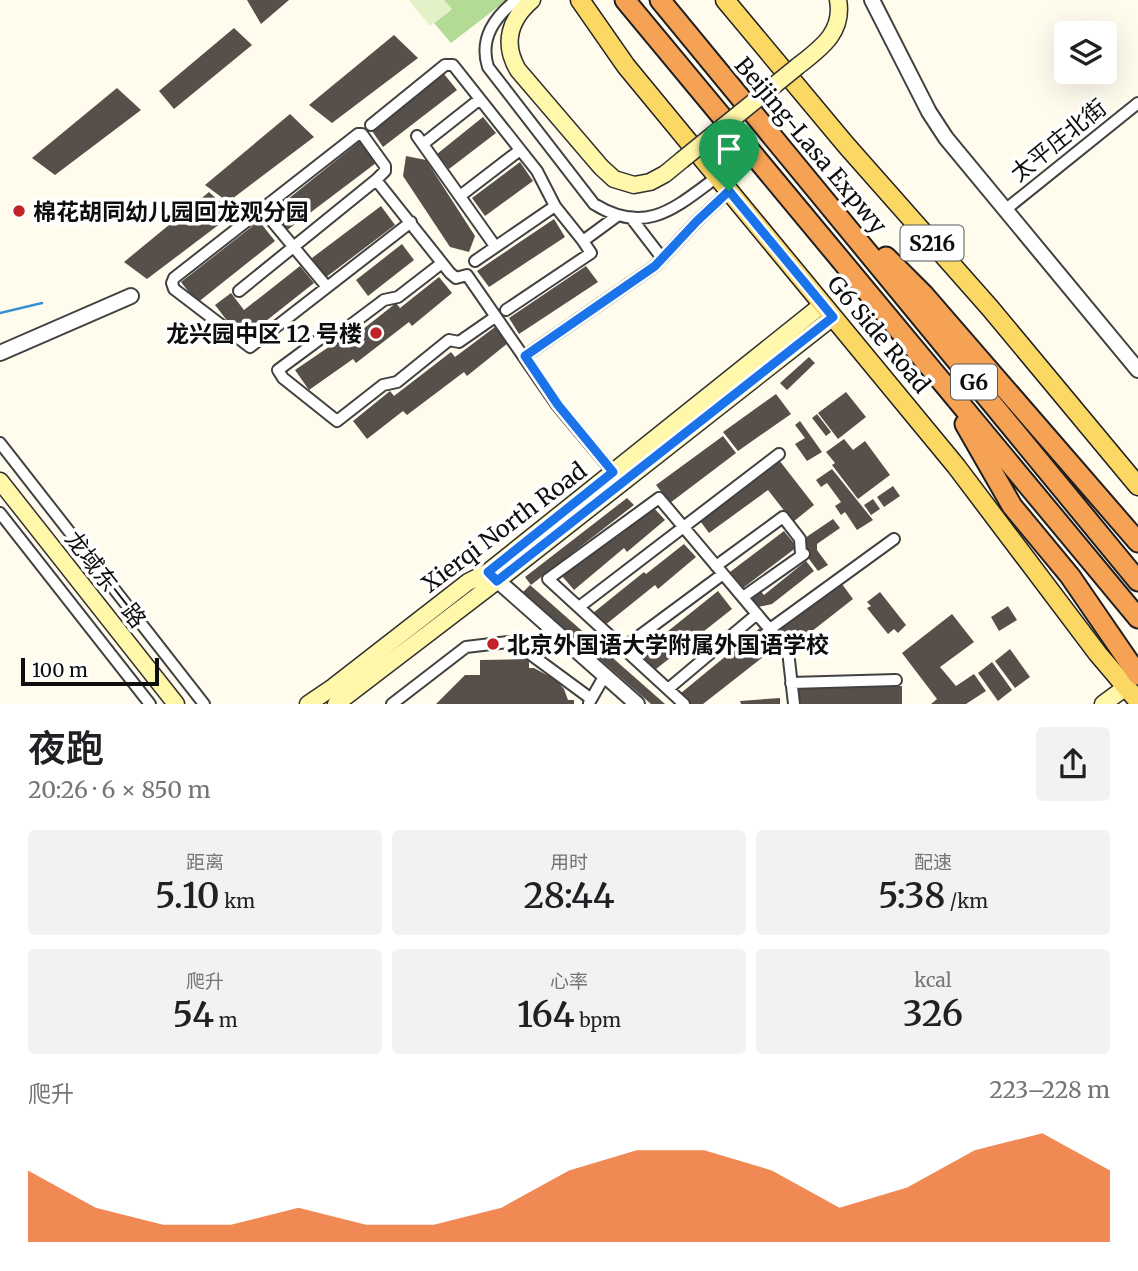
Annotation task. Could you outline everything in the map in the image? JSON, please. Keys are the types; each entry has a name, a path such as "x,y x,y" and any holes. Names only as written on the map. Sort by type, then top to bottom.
{"highway":[{"name":"G6","path":"625,0 1138,618"},
{"name":"Beijing-Lasa Expwy","path":"660,0 1138,581"},
{"name":"G6","path":"675,60 790,199"},
{"path":"810,182 924,295 1138,542"},
{"path":"938,377 1012,506 1069,576 1134,688"}],"main road":[{"path":"532,0 519,12 512,24 509,44 518,70 601,167 620,182 634,185 657,179 825,43 834,32 839,18 838,0"},
{"path":"546,0 530,11 521,25 518,37 520,52 528,69 601,158 615,171 634,177 656,172 680,158"},
{"name":"S216","path":"725,0 846,145 990,308 1138,486"},
{"path":"796,64 826,30 831,15 830,0"},
{"name":"G6 Side Road","path":"581,1 626,66 956,466 1098,654 1134,688"},
{"name":"Xierqi North Road","path":"308,704 468,582 493,577 613,472 828,311"},
{"name":"Xierqi North Road","path":"336,704 828,311"},
{"name":"龙域东一路","path":"0,481 176,704"},
{"path":"1103,704 1134,688"}],"street":[{"path":"516,0 491,26 485,48 488,66 594,204 612,214 632,219 644,218 671,211 717,177"},
{"path":"872,0 937,125 1138,370"},
{"path":"371,125 445,65 453,65 537,172 555,206 591,253 506,310"},
{"path":"480,99 420,140 495,246"},
{"name":"太平庄北街","path":"1005,210 1138,103"},
{"path":"239,291 385,171 385,166 362,134 358,134 174,278 174,289 250,346 411,222"},
{"path":"460,196 520,150"},
{"path":"376,180 456,278 467,275 558,405 613,472"},
{"path":"525,356 655,266 729,191"},
{"path":"693,194 708,211"},
{"path":"475,261 555,206"},
{"path":"262,209 327,287"},
{"path":"583,241 612,214"},
{"path":"632,219 662,258"},
{"path":"442,262 398,297 384,300 344,330 328,333 278,370 283,378 337,421 383,385 397,382 449,340 459,342 495,317"},
{"path":"0,353 131,296"},
{"path":"0,443 204,704"},
{"path":"579,607 779,454"},
{"path":"684,704 548,579 659,498 788,650 793,704"},
{"path":"0,513 150,704"},
{"path":"623,648 783,517 800,539 802,554 743,597"},
{"path":"770,629 894,539"},
{"path":"493,577 638,704"},
{"path":"668,689 757,614"},
{"path":"392,704 466,647 508,642 523,648 589,701 605,675"},
{"path":"791,683 895,680"}],"green space":[{"path":"409,0 444,0 452,9 430,26"},
{"path":"444,0 507,0 451,43 434,23 451,10"}],"building":[{"path":"247,0 289,0 261,24"},
{"path":"234,28 252,45 174,109 159,91"},
{"path":"394,35 418,58 332,123 309,105"},
{"path":"444,74 457,90 383,147 372,131"},
{"path":"117,88 141,110 55,175 32,158"},
{"path":"290,114 314,137 228,202 205,185"},
{"path":"483,117 496,133 449,169 437,154"},
{"path":"360,141 376,163 286,231 272,212"},
{"path":"406,156 426,160 475,236 469,252 450,247 403,176"},
{"path":"520,162 533,181 485,216 472,198"},
{"path":"209,192 233,214 147,279 124,262"},
{"path":"381,206 395,225 325,278 312,258"},
{"path":"554,219 565,237 489,287 477,271"},
{"path":"259,221 275,241 197,303 181,282"},
{"path":"402,244 414,260 368,296 356,280"},
{"path":"300,266 314,283 242,340 215,305 231,293 244,310"},
{"path":"586,266 598,282 519,334 509,318"},
{"name":"龙兴园中区 12 号楼","path":"439,277 452,293 412,326 409,322 356,363 353,359 309,390 295,370 339,340 343,345 396,303 400,308"},
{"path":"495,327 508,343 467,376 464,372 407,415 403,411 367,439 353,421 390,391 394,396 451,352 455,357"},
{"path":"809,357 815,363 787,390 780,383"},
{"path":"846,392 866,417 838,439 818,413"},
{"path":"776,394 791,414 738,451 723,432"},
{"path":"817,414 831,432 826,436 812,418"},
{"path":"800,421 822,452 807,461 795,444 805,438 795,425"},
{"path":"723,436 736,453 670,503 656,485"},
{"path":"844,439 853,450 865,441 890,475 858,499 832,465 835,463 826,452"},
{"path":"779,460 814,505 793,522 768,490 709,533 698,518"},
{"path":"832,469 873,520 857,530 845,512 841,515 835,506 841,502 827,483 821,487 816,480"},
{"path":"893,486 900,496 884,507 877,497"},
{"path":"627,498 634,505 531,585 525,577"},
{"path":"873,499 880,509 871,515 864,505"},
{"path":"653,507 665,520 627,552 624,548 574,590 562,576 613,535 616,538"},
{"path":"833,519 840,528 817,544 817,550 828,565 818,571 803,551 805,538"},
{"path":"784,531 797,547 743,588 730,572"},
{"path":"684,544 696,557 658,589 655,585 604,626 593,613"},
{"path":"806,561 814,571 772,604 758,607 750,597 759,589 764,595"},
{"path":"839,580 853,599 793,646 778,628"},
{"path":"530,585 665,704 651,704 523,592"},
{"path":"718,591 732,609 651,673 637,656"},
{"path":"880,592 906,625 898,633 894,629 888,634 867,608 871,606 867,602"},
{"path":"1008,606 1017,620 999,631 991,617"},
{"path":"952,614 974,642 940,667 956,686 974,674 986,691 966,704 931,704 937,699 902,653"},
{"path":"760,628 776,647 703,704 690,704 681,693"},
{"path":"1010,649 1030,677 1015,688 995,661"},
{"path":"529,659 529,668 556,680 564,689 568,700 574,700 574,704 436,704 465,675 480,675 480,660"},
{"path":"992,662 1012,690 998,701 978,673"},
{"path":"902,686 902,704 797,704 797,689"},
{"path":"780,698 780,704 741,704 740,701"}],"waterway":[{"path":"0,313 42,303"}],"place":[{"name":"棉花胡同幼儿园回龙观分园","path":"19,211"},
{"name":"龙兴园中区 12 号楼","path":"376,333"},
{"name":"北京外国语大学附属外国语学校","path":"493,644"}],"route":[{"path":"729,191 833,317 497,581 488,572 613,472 558,405 525,356 655,266 729,191"}]}
